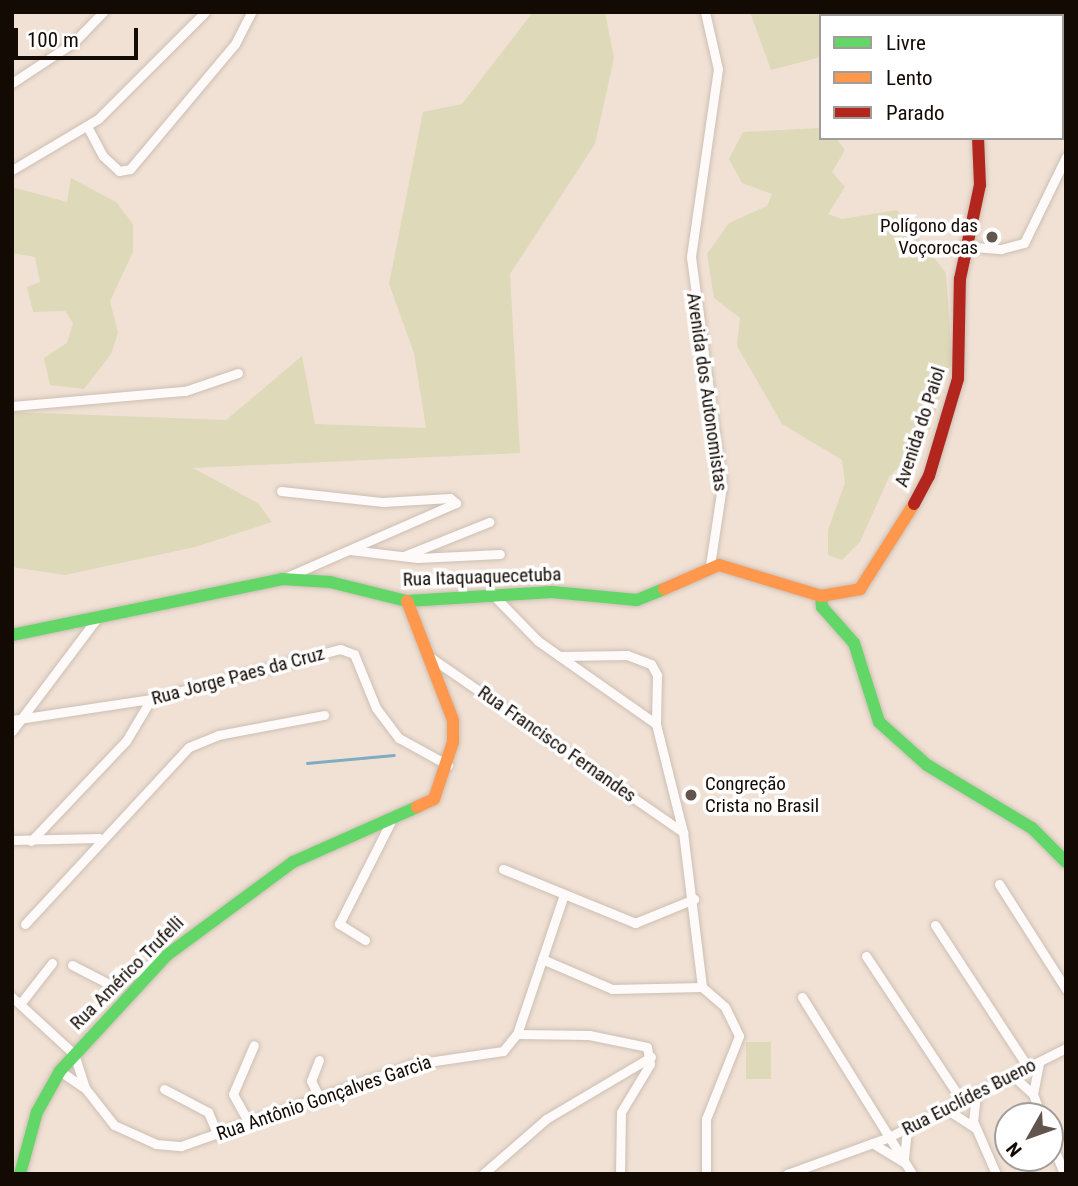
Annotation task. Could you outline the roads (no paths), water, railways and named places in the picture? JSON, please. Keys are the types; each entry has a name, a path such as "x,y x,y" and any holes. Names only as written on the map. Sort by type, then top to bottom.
{"street":[{"path":"12,83 74,42 103,12"},
{"path":"12,170 87,126 205,12"},
{"path":"87,126 103,156 125,172 234,44 251,12"},
{"name":"Avenida dos Autonomistas","path":"705,12 718,69 691,257 722,486 710,565"},
{"name":"Avenida do Paiol","path":"821,596 845,596 869,581 929,476 962,360 963,246 980,185 978,140"},
{"path":"963,246 1001,249 1024,243 1066,157"},
{"path":"12,406 184,391 238,373"},
{"path":"281,491 383,502 450,498 454,507 282,579"},
{"path":"402,556 489,522"},
{"path":"349,550 402,556 500,554"},
{"path":"323,560 330,582"},
{"path":"710,565 762,573 821,596 822,607 854,643 879,722 927,765 1032,828 1066,862"},
{"name":"Rua Itaquaquecetuba","path":"12,635 95,621 282,579 330,582 407,601 496,599 552,592 650,598 710,565"},
{"path":"496,599 559,656 656,724"},
{"name":"Rua Américo Trufelli","path":"20,1174 37,1112 61,1071 167,955 293,862 390,822 434,799 448,765 451,709 407,601"},
{"path":"12,731 17,720 95,621"},
{"name":"Rua Jorge Paes da Cruz","path":"17,720 151,699 340,649 354,654 376,708 399,737 448,765"},
{"path":"559,656 597,652 651,664 657,675 656,724 683,832 694,899 702,987"},
{"name":"Rua Francisco Fernandes","path":"430,657 683,832"},
{"path":"31,841 117,751 151,699"},
{"path":"25,924 99,838 201,740 324,715"},
{"path":"365,940 339,924 390,822"},
{"path":"14,842 99,838"},
{"path":"503,869 563,897 635,923 694,899"},
{"path":"999,884 1066,989"},
{"path":"563,897 517,1034 640,1043 651,1057"},
{"path":"935,925 1028,1068"},
{"path":"72,965 117,986 167,955"},
{"path":"866,956 962,1101"},
{"path":"542,959 612,989 702,987 725,1007 739,1036 706,1119 706,1174"},
{"path":"52,963 16,1000 74,1054"},
{"path":"802,997 912,1174"},
{"name":"Rua Antônio Gonçalves Garcia","path":"61,1071 85,1088 114,1125 156,1144 181,1146 414,1064 495,1054 517,1034"},
{"path":"249,1124 233,1094 254,1045"},
{"name":"Rua Euclídes Bueno","path":"787,1174 889,1137 1066,1048"},
{"name":"Rua Antônio Gonçalves Garcia","path":"74,1054 85,1088"},
{"path":"483,1174 545,1119 651,1057"},
{"path":"620,1174 621,1112 651,1057"},
{"path":"318,1060 311,1081 319,1097"},
{"path":"1033,1094 1039,1062"},
{"path":"1013,1076 1033,1094 1036,1102"},
{"path":"164,1089 208,1112 218,1135"},
{"path":"976,1094 975,1128 996,1174"},
{"path":"946,1109 975,1128"},
{"path":"905,1163 907,1128"},
{"name":"Rua Euclídes Bueno","path":"872,1143 905,1163"}],"waterway":[{"path":"307,763 394,755"}],"place":[{"name":"Polígono das Voçorocas","path":"992,237"},
{"name":"Congreção Crista no Brasil","path":"691,795"}]}
